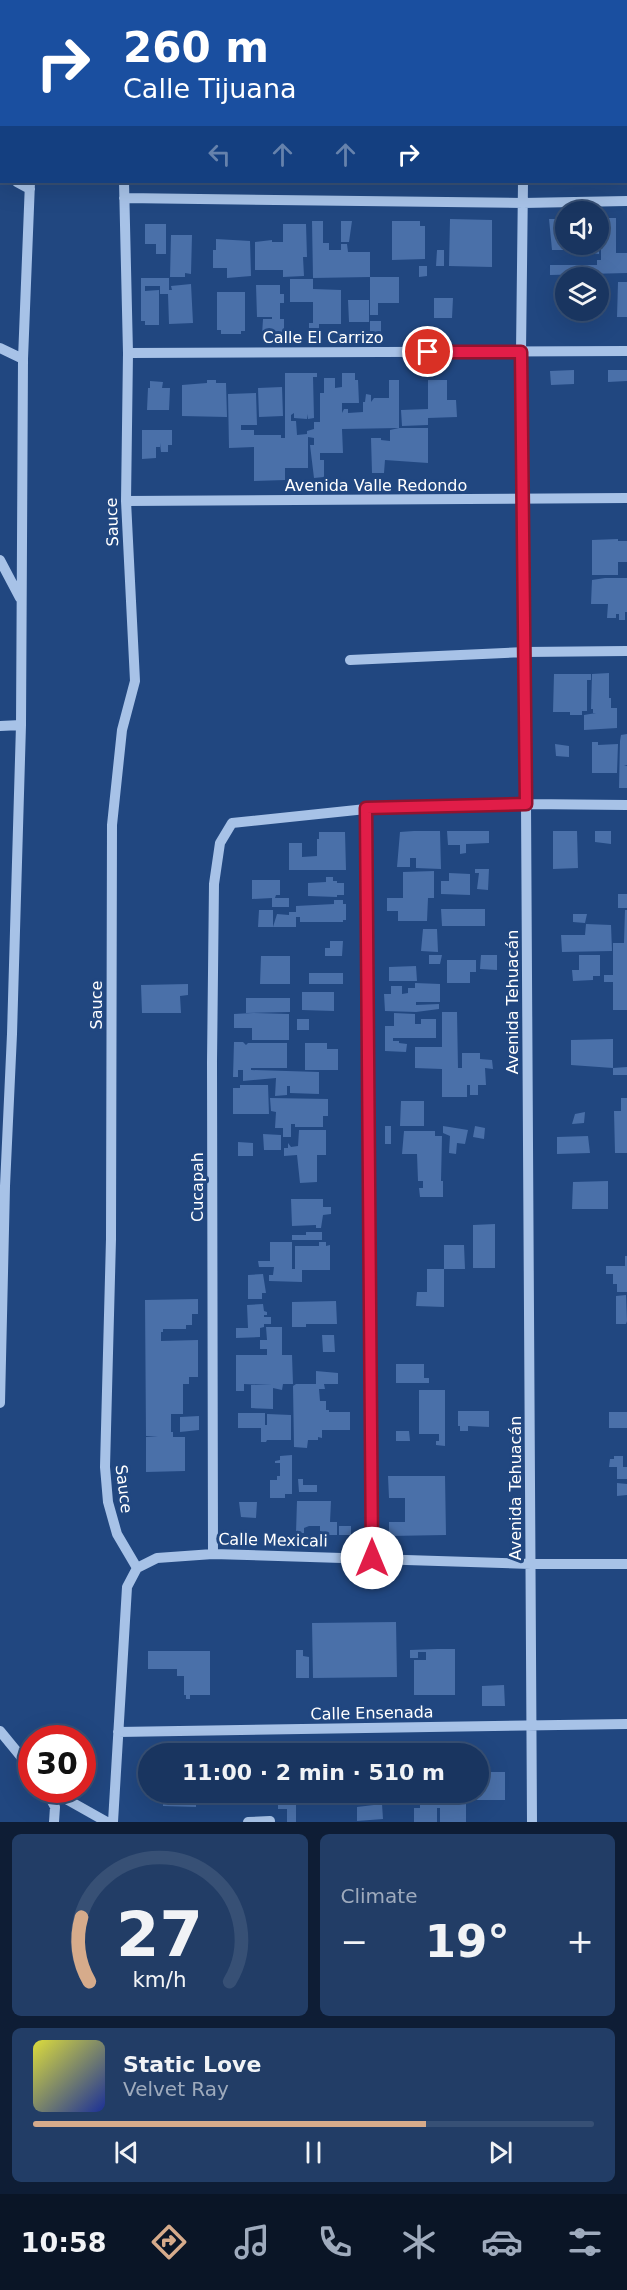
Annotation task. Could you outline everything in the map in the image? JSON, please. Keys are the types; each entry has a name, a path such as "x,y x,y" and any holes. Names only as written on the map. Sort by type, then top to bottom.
{"street":[{"name":"Sauce","path":"124,183 128,353 126,501 135,681 122,730 112,825 111,1227 105,1467 108,1502 117,1534 137,1568"},
{"name":"Avenida Tehuacán","path":"523,183 521,352 532,1822"},
{"path":"0,1403 2,1186 13,1022 21,725 23,359 30,185"},
{"path":"124,198 627,201"},
{"path":"0,348 23,359"},
{"name":"Calle El Carrizo","path":"128,353 627,351"},
{"name":"Avenida Valle Redondo","path":"126,501 627,498"},
{"path":"0,560 21,601"},
{"path":"350,660 525,652 627,651"},
{"path":"0,726 21,725"},
{"path":"372,1558 366,808 526,804 627,805"},
{"name":"Cucapah","path":"213,1554 212,1062 214,884 220,843 232,823 366,808"},
{"name":"Calle Mexicali","path":"137,1568 157,1558 213,1554 531,1564 627,1564"},
{"path":"113,1822 127,1587 137,1568"},
{"path":"0,1719 0,1731 18,1753"},
{"name":"Calle Ensenada","path":"118,1732 627,1724"},
{"path":"53,1803 54,1822"},
{"path":"72,1803 107,1822"},
{"path":"248,1822 270,1821"}],"building":[{"path":"609,218 616,218 616,253 627,253 627,273 609,273 609,267 555,267 555,275 550,275 550,265 597,265 597,260 601,260 601,255 609,255"},
{"path":"450,219 492,220 492,267 449,266"},
{"path":"549,219 555,219 555,250 552,250"},
{"path":"312,221 323,221 323,243 329,243 329,250 341,250 341,244 347,244 348,252 370,252 370,277 313,278"},
{"path":"341,221 352,221 349,242 341,242"},
{"path":"392,221 420,221 420,226 425,226 425,259 392,260"},
{"path":"145,224 166,224 166,254 156,254 156,244 145,244"},
{"path":"283,224 306,224 307,257 303,257 304,276 283,277 283,270 255,270 255,242 272,240 272,242 283,242"},
{"path":"171,235 192,235 191,274 185,273 185,277 170,277"},
{"path":"216,239 250,241 251,276 227,278 227,268 213,268 213,250 216,250"},
{"path":"437,250 444,250 444,266 436,266"},
{"path":"419,266 427,266 427,276 419,277"},
{"path":"370,277 399,277 399,303 378,303 378,315 370,315"},
{"path":"141,278 169,278 169,290 172,290 171,286 191,284 193,323 169,324 168,294 160,294 160,286 145,286 145,291 159,290 159,325 145,325 145,321 141,321"},
{"path":"290,279 313,279 313,289 341,290 341,324 319,324 319,335 313,335 313,329 309,329 309,323 313,323 313,302 290,302"},
{"path":"618,282 627,282 627,317 617,317"},
{"path":"256,285 280,285 280,294 284,294 284,303 280,303 280,319 284,319 284,335 262,335 263,319 272,319 272,317 257,317"},
{"path":"217,292 245,292 245,331 241,331 241,334 221,334 221,330 217,330"},
{"path":"434,298 453,298 452,318 434,318"},
{"path":"348,300 369,300 369,322 349,322"},
{"path":"370,321 381,321 381,334 370,334"},
{"path":"574,370 574,384 551,385 550,371"},
{"path":"608,370 627,370 627,381 608,382"},
{"path":"285,373 317,373 317,377 313,377 314,418 308,419 308,414 307,419 294,418 294,413 291,415 291,421 296,421 297,435 307,434 307,431 314,429 314,422 320,422 320,393 324,393 324,378 335,378 335,388 342,387 342,373 355,373 355,380 358,380 359,403 342,403 342,413 344,409 348,409 348,413 363,412 366,394 371,395 371,402 374,398 389,398 389,380 399,380 399,428 342,429 343,453 320,453 320,460 324,460 324,477 314,478 310,445 314,445 314,438 308,437 308,468 285,468 285,480 254,481 254,447 229,448 228,394 256,393 257,425 241,425 241,430 254,430 254,435 281,435 281,438 285,438"},
{"path":"207,380 226,383 227,417 182,416 182,385 207,383"},
{"path":"428,380 447,380 447,400 456,400 457,417 428,418 428,425 402,426 401,410 428,409"},
{"path":"150,381 163,382 162,388 170,388 169,410 147,410"},
{"path":"282,387 283,416 259,417 258,388"},
{"path":"428,428 428,463 385,460 384,473 372,473 371,438 390,441 390,430"},
{"path":"142,430 172,430 172,445 168,445 168,452 161,452 160,443 160,447 156,447 156,458 142,459"},
{"path":"618,539 618,541 627,541 627,562 618,562 618,575 592,575 592,540"},
{"path":"627,578 625,620 619,620 619,614 616,614 616,618 607,618 608,604 591,604 592,580"},
{"path":"609,673 609,698 611,698 611,708 617,708 617,728 584,730 584,715 596,713 593,713 591,709 592,674"},
{"path":"554,674 591,674 591,680 587,680 587,711 582,711 582,715 553,712"},
{"path":"627,734 627,765 624,765 627,766 627,788 619,788 620,741 621,735"},
{"path":"592,742 598,742 598,745 618,744 617,773 592,773"},
{"path":"555,744 569,746 569,757 556,756"},
{"path":"440,831 441,869 416,868 416,858 410,858 410,867 397,867 400,832"},
{"path":"447,831 489,831 489,843 466,844 466,853 460,854 460,845 448,845"},
{"path":"553,831 577,831 578,868 553,869"},
{"path":"595,831 611,831 611,844 595,842"},
{"path":"319,832 345,832 346,870 289,870 289,843 302,843 302,857 317,856"},
{"path":"475,869 489,869 488,890 477,889 479,873 475,873"},
{"path":"434,871 434,898 428,898 427,921 398,921 398,911 387,911 387,898 403,898 403,872"},
{"path":"449,873 470,874 470,895 441,894 441,881 449,881"},
{"path":"326,877 333,877 333,881 337,883 344,883 344,895 337,895 337,897 308,896 308,883 326,882"},
{"path":"252,880 280,880 280,895 276,895 275,898 289,898 289,907 272,907 272,898 252,899"},
{"path":"618,894 627,894 627,908 618,908"},
{"path":"334,900 343,900 343,904 346,904 346,920 343,922 300,922 300,917 296,917 296,927 273,927 277,914 289,915 289,912 296,912 296,906 334,904"},
{"path":"441,909 485,909 485,926 442,926"},
{"path":"259,910 273,910 273,927 258,927"},
{"path":"625,910 627,910 627,1010 613,1010 613,982 604,982 604,975 613,975 613,943 624,943"},
{"path":"573,914 587,914 585,923 573,922"},
{"path":"586,924 611,925 612,951 562,952 561,935 585,935"},
{"path":"423,929 437,929 438,952 421,951"},
{"path":"330,941 343,941 342,956 325,956 325,948 330,948"},
{"path":"429,955 442,955 440,964 429,964"},
{"path":"481,955 497,955 497,970 480,969"},
{"path":"579,955 600,955 600,976 593,976 593,980 573,981 572,970 579,970"},
{"path":"261,956 290,956 290,984 260,984"},
{"path":"447,960 476,960 476,972 470,972 470,983 447,983"},
{"path":"416,966 417,981 389,981 389,967"},
{"path":"309,973 343,973 343,984 309,984"},
{"path":"415,983 440,984 440,1002 416,1002 416,1005 439,1004 439,1009 416,1012 385,1011 384,994 391,994 391,986 402,986 402,994 408,993 408,988 415,988"},
{"path":"188,984 188,995 180,996 181,1013 142,1013 141,985"},
{"path":"302,992 334,992 334,1011 302,1010"},
{"path":"246,998 290,998 290,1012 246,1013"},
{"path":"442,1012 457,1012 458,1068 462,1068 462,1053 480,1053 480,1059 492,1060 493,1069 485,1068 486,1085 478,1085 478,1095 470,1095 470,1085 467,1085 467,1097 442,1097 442,1069 415,1068 415,1047 442,1047"},
{"path":"394,1013 415,1014 415,1024 421,1024 421,1019 436,1019 436,1038 393,1038 393,1041 407,1044 406,1052 385,1051 385,1026 394,1026"},
{"path":"234,1014 289,1014 289,1040 252,1040 252,1028 234,1028"},
{"path":"297,1019 309,1019 309,1030 297,1030"},
{"path":"613,1039 613,1068 571,1065 571,1040"},
{"path":"234,1042 243,1042 246,1045 248,1043 287,1043 287,1068 251,1068 251,1070 319,1072 319,1094 290,1093 290,1086 287,1086 287,1095 275,1096 276,1078 243,1081 243,1070 238,1070 238,1077 233,1077"},
{"path":"305,1043 327,1043 327,1049 338,1049 338,1070 305,1070"},
{"path":"627,1067 627,1075 613,1075 613,1068"},
{"path":"240,1085 268,1085 269,1114 233,1114 233,1088 240,1088"},
{"path":"270,1098 328,1099 328,1116 323,1116 323,1127 295,1127 295,1124 291,1124 291,1137 283,1137 283,1128 275,1128 276,1112 271,1111"},
{"path":"621,1098 627,1098 627,1153 615,1153 614,1111 621,1111"},
{"path":"401,1101 424,1101 424,1126 400,1126"},
{"path":"585,1112 584,1123 572,1124 575,1114"},
{"path":"385,1126 391,1126 391,1144 385,1144"},
{"path":"443,1126 468,1130 465,1144 457,1143 456,1154 449,1153 450,1136 443,1133"},
{"path":"475,1126 485,1128 484,1139 473,1137"},
{"path":"299,1130 326,1130 326,1155 317,1155 317,1182 300,1183 297,1155 284,1156 284,1148 288,1148 288,1143 291,1147 298,1146"},
{"path":"404,1131 435,1131 435,1136 442,1136 443,1197 420,1197 419,1188 423,1188 423,1181 418,1181 417,1154 402,1154"},
{"path":"263,1134 281,1135 281,1150 264,1150"},
{"path":"588,1136 590,1153 557,1154 557,1137"},
{"path":"238,1142 253,1143 253,1156 238,1156"},
{"path":"608,1181 608,1209 572,1209 573,1182"},
{"path":"291,1199 323,1199 323,1207 331,1207 331,1214 323,1215 321,1228 316,1228 316,1225 292,1226"},
{"path":"495,1224 495,1268 473,1268 473,1225"},
{"path":"306,1232 322,1232 322,1240 292,1240 292,1235 306,1235"},
{"path":"270,1242 292,1242 292,1269 295,1269 295,1246 319,1246 319,1242 326,1242 326,1246 330,1245 330,1270 302,1270 302,1282 269,1281 269,1275 273,1275 274,1267 259,1267 258,1261 270,1261"},
{"path":"444,1245 464,1245 465,1269 444,1269"},
{"path":"625,1256 627,1256 627,1292 617,1292 617,1284 613,1284 613,1274 606,1274 606,1266 625,1266"},
{"path":"427,1269 444,1269 444,1307 416,1306 417,1292 427,1292"},
{"path":"263,1274 266,1293 262,1293 262,1299 248,1299 248,1275"},
{"path":"626,1295 626,1324 616,1324 616,1296"},
{"path":"198,1299 198,1314 192,1314 192,1325 186,1325 186,1329 163,1329 161,1332 161,1341 198,1340 198,1377 189,1377 189,1384 183,1384 183,1414 171,1414 173,1437 185,1437 185,1471 146,1472 146,1437 158,1436 146,1436 145,1300"},
{"path":"336,1301 337,1324 306,1324 306,1327 292,1327 292,1302"},
{"path":"263,1304 264,1311 267,1312 264,1317 271,1317 271,1324 264,1324 264,1327 260,1328 260,1337 236,1338 236,1328 248,1328 247,1305"},
{"path":"266,1327 282,1327 282,1355 292,1355 293,1384 283,1384 282,1390 273,1388 273,1409 251,1408 251,1385 272,1385 244,1384 244,1391 236,1391 236,1355 267,1355 267,1349 260,1349 260,1340 267,1340"},
{"path":"322,1335 334,1335 335,1352 323,1352"},
{"path":"396,1364 424,1364 424,1378 429,1378 429,1383 396,1383"},
{"path":"316,1371 338,1373 338,1384 324,1384 325,1389 319,1389 320,1401 326,1401 326,1410 329,1412 350,1412 350,1430 322,1430 322,1438 308,1440 307,1448 294,1447 293,1386 316,1384"},
{"path":"419,1390 445,1390 445,1446 436,1445 436,1441 439,1441 439,1434 419,1434"},
{"path":"458,1411 489,1411 489,1427 468,1426 468,1431 460,1431"},
{"path":"609,1412 627,1412 627,1428 609,1428"},
{"path":"238,1413 265,1413 265,1425 267,1425 267,1414 291,1415 291,1440 261,1442 261,1428 238,1428"},
{"path":"199,1416 199,1430 180,1432 180,1417"},
{"path":"396,1431 409,1431 410,1441 396,1441"},
{"path":"292,1455 292,1494 285,1494 285,1498 270,1498 270,1480 277,1480 277,1476 280,1476 280,1463 275,1463 275,1461 280,1460 280,1456"},
{"path":"614,1456 623,1456 623,1467 627,1467 627,1479 617,1479 617,1467 609,1467 610,1459 614,1459"},
{"path":"388,1476 445,1476 446,1535 389,1536 389,1522 405,1522 405,1498 389,1498"},
{"path":"298,1479 303,1479 303,1485 317,1485 317,1492 299,1492"},
{"path":"617,1483 627,1484 627,1495 617,1496"},
{"path":"297,1501 331,1501 330,1522 337,1522 337,1535 320,1535 320,1526 309,1526 304,1528 304,1533 296,1533"},
{"path":"239,1502 257,1502 256,1518 241,1517"},
{"path":"339,1526 351,1526 351,1535 339,1535"},
{"path":"396,1622 397,1677 313,1678 312,1623"},
{"path":"455,1649 455,1695 414,1695 414,1660 426,1660 426,1652 418,1652 418,1658 410,1658 410,1650"},
{"path":"296,1650 303,1650 303,1656 309,1657 309,1678 296,1678"},
{"path":"148,1651 210,1651 210,1695 190,1695 190,1699 186,1699 184,1676 177,1676 177,1669 148,1669"},
{"path":"504,1685 505,1706 482,1706 482,1686"},
{"path":"489,1772 505,1772 505,1800 489,1800"},
{"path":"163,1803 196,1803 196,1807 163,1806"},
{"path":"278,1803 296,1803 296,1822 287,1822 287,1809 278,1809"},
{"path":"420,1803 466,1803 466,1822 440,1822 440,1808 437,1808 437,1822 414,1822 414,1808 420,1808"},
{"path":"382,1804 383,1819 357,1821 357,1807"}],"route":[{"path":"372,1558 366,808 526,804 521,352 428,352"}]}
